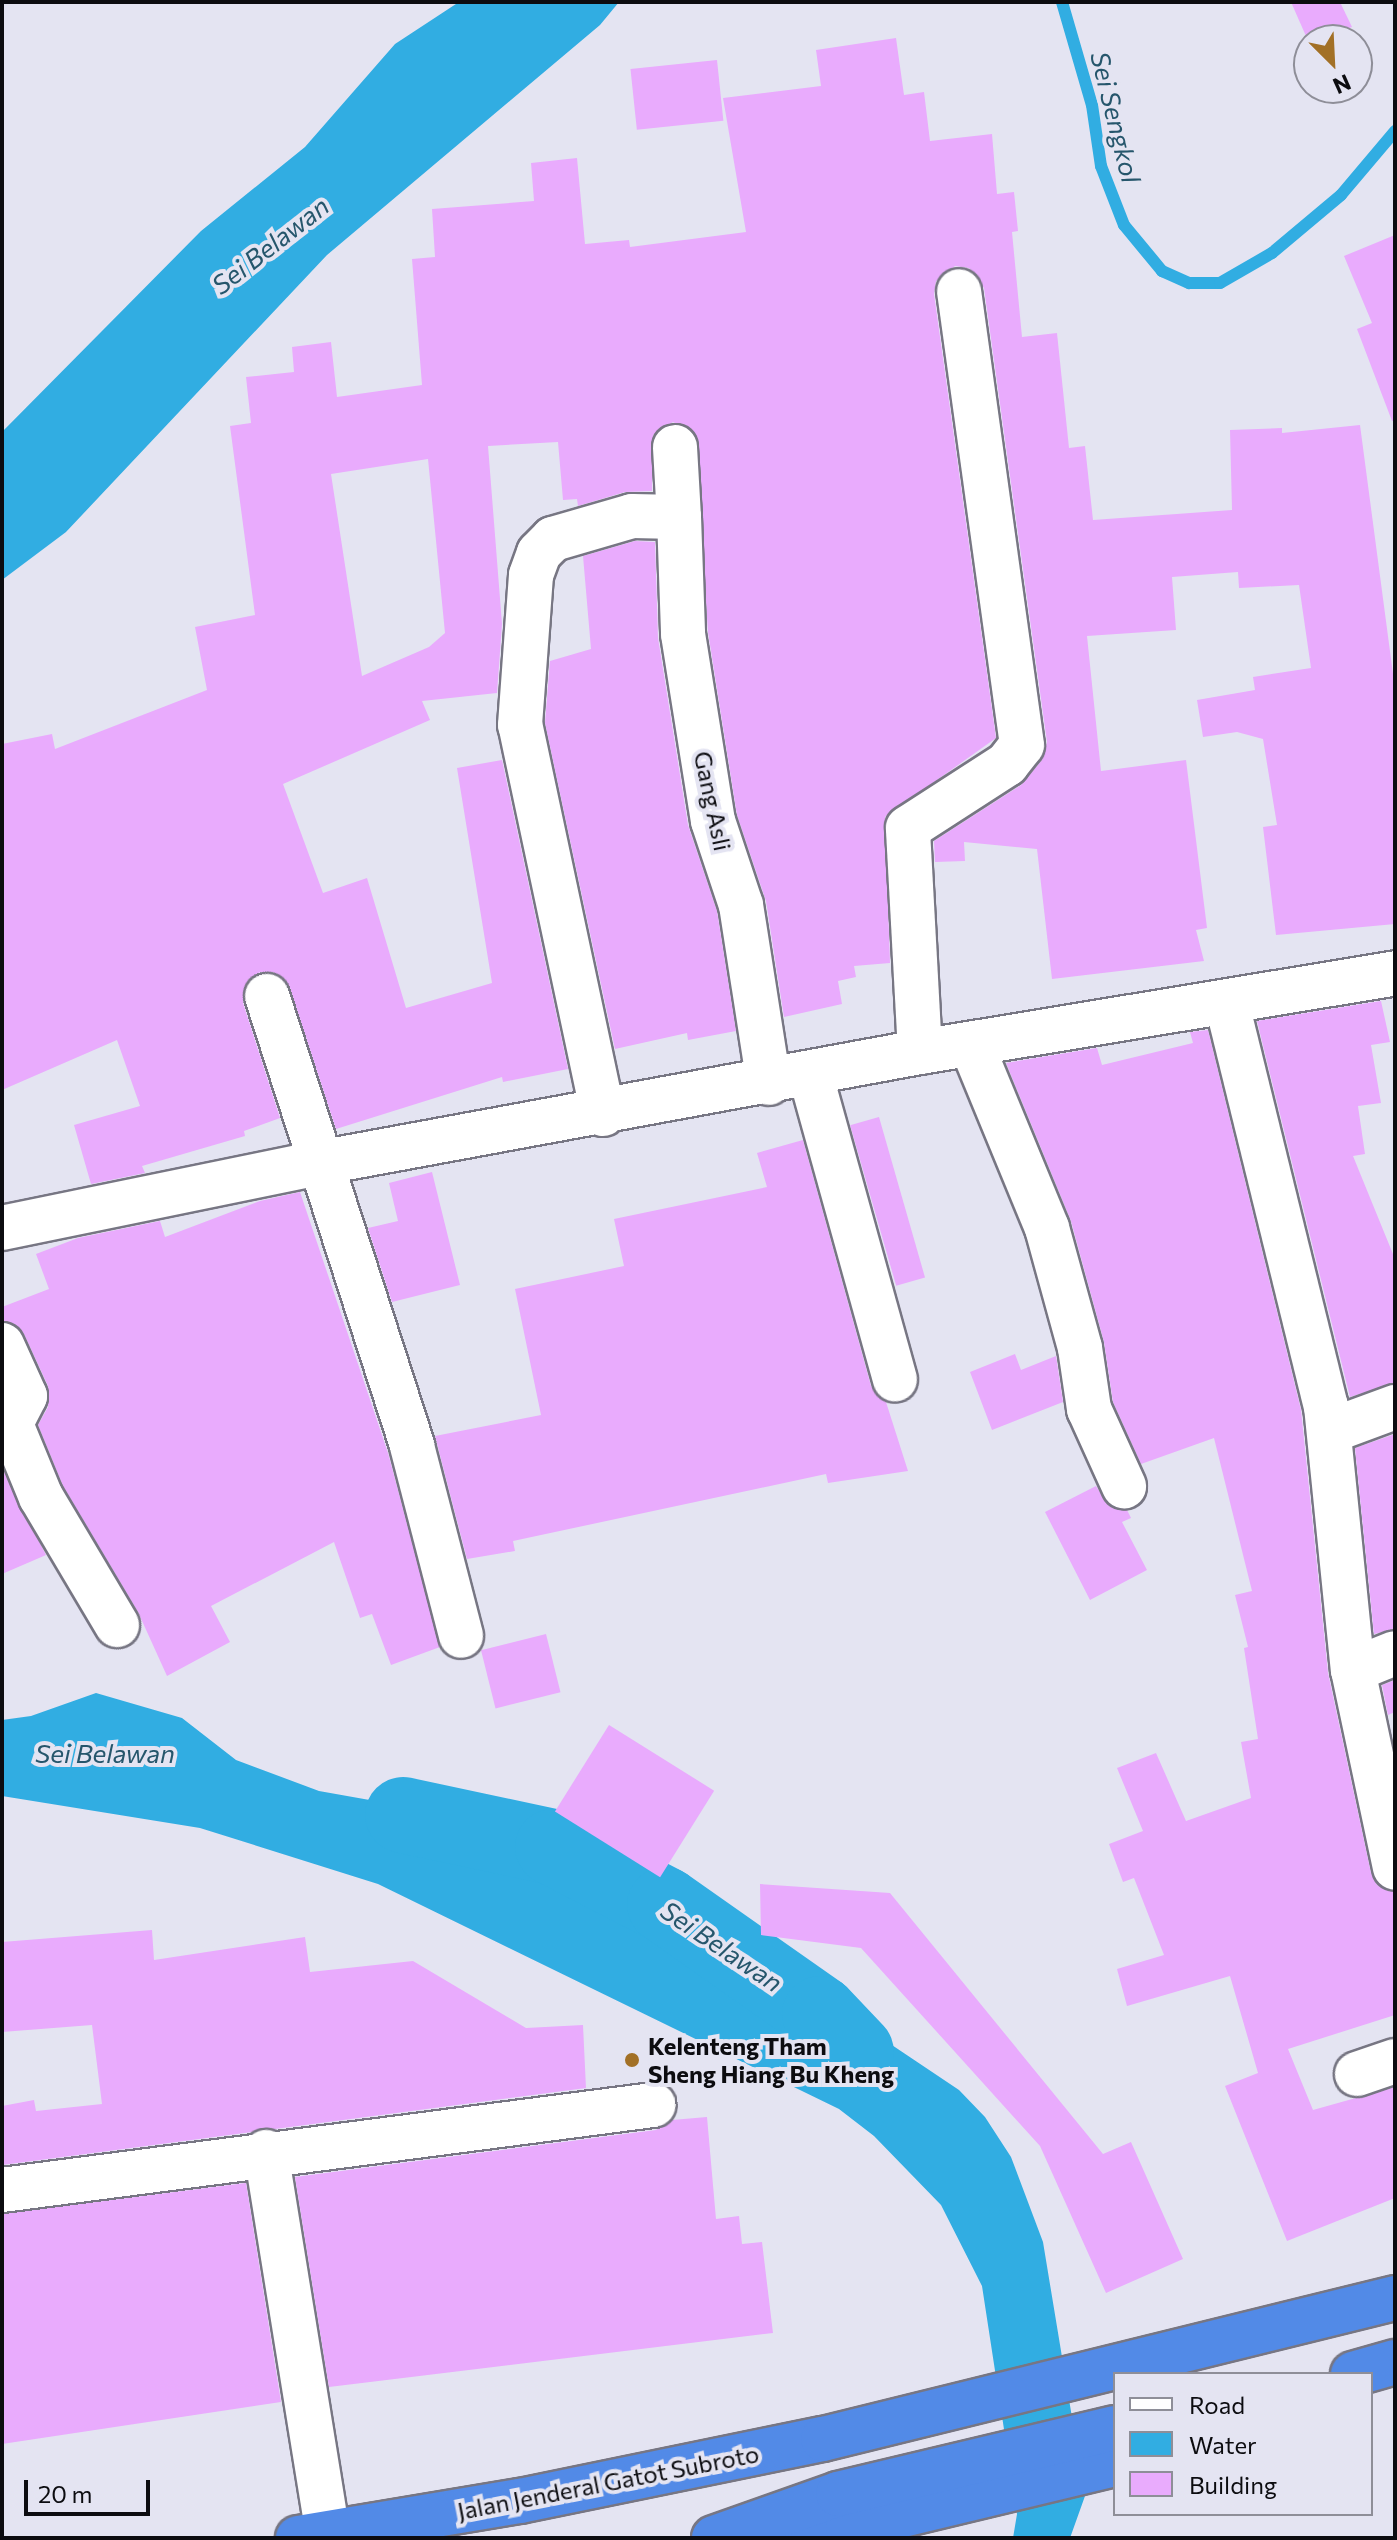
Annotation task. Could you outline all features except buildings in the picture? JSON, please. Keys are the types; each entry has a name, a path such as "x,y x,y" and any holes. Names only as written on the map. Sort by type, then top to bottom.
{"highway":[{"name":"Jalan Jenderal Gatot Subroto","path":"313,2536 823,2439 1395,2298"},
{"path":"1360,2372 1395,2362"},
{"path":"843,2511 1113,2429"},
{"path":"716,2538 843,2511 1113,2464"}],"street":[{"path":"920,1052 908,828 1007,764 1022,745 959,291"},
{"name":"Gang Asli","path":"675,447 683,634 713,821 741,905 790,1078 895,1379"},
{"path":"603,1114 520,725 531,575 539,553 553,539 620,518 656,513 679,517"},
{"path":"2,1228 324,1162 603,1114 920,1052 1227,1004 1395,973"},
{"path":"267,996 324,1162 412,1446 461,1636"},
{"path":"1227,1004 1330,1431 1353,1670 1395,1868"},
{"path":"972,1046 1047,1228 1080,1348 1089,1409 1124,1486"},
{"path":"2,1345 25,1396 11,1424 41,1497 117,1625"},
{"path":"1330,1431 1395,1407"},
{"path":"1353,1670 1395,1653"},
{"path":"2,2190 266,2152 653,2105"},
{"path":"266,2152 313,2536"}],"water":[{"name":"Sei Belawan","path":"459,2 619,2 600,25 327,255 66,532 2,580 2,432 201,231 305,147 395,44"},
{"name":"Sei Belawan","path":"96,1693 182,1718 236,1760 319,1791 454,1815 521,1843 686,1940 865,2027 959,2090 985,2117 1011,2157 1043,2242 1085,2496 1070,2538 1013,2538 1017,2514 982,2286 941,2205 874,2136 839,2109 378,1884 200,1828 2,1796 2,1720 31,1716"}],"waterway":[{"name":"Sei Sengkol","path":"1062,2 1092,105 1101,166 1124,225 1162,271 1189,283 1220,283 1272,253 1341,195 1395,131"},
{"name":"Sei Belawan","path":"403,1815 553,1847 665,1905 820,2014 856,2052"}],"place":[{"name":"Kelenteng Tham Sheng Hiang Bu Kheng","path":"632,2060"}]}
